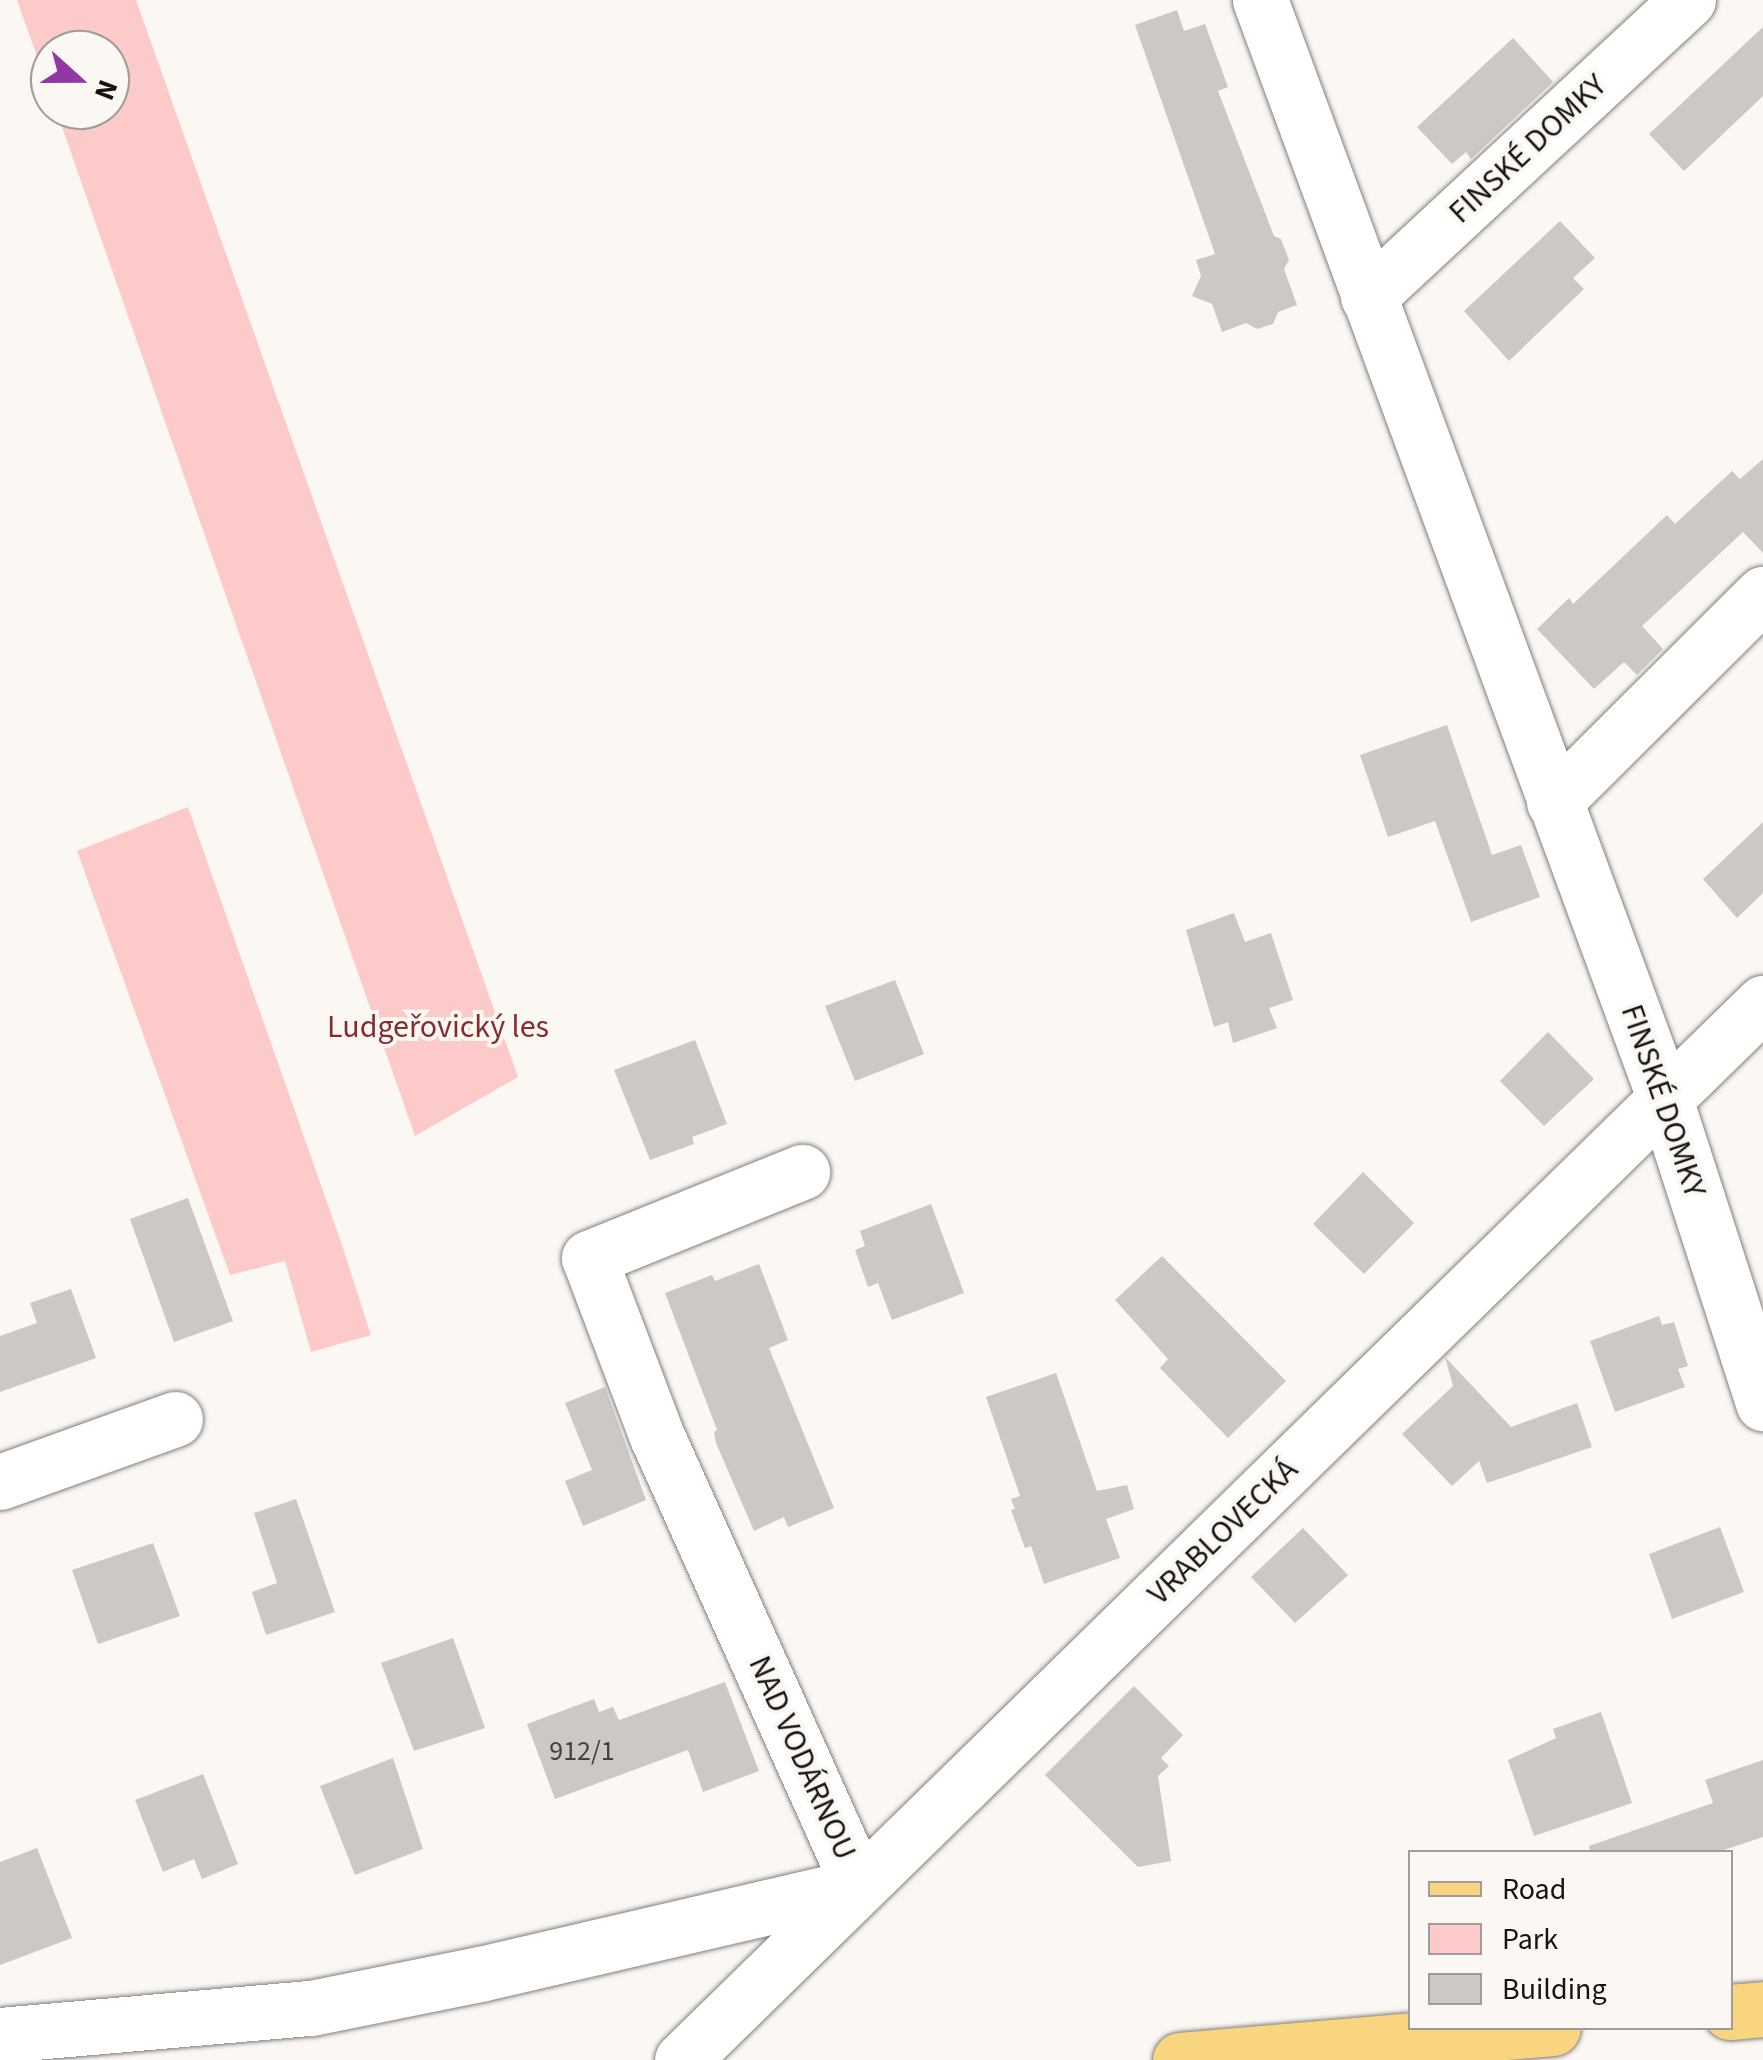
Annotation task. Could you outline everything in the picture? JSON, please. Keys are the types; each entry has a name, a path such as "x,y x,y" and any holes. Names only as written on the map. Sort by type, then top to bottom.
{"main road":[{"path":"1733,2012 1763,2009"},
{"path":"1180,2060 1529,2030"}],"street":[{"name":"FINSKÉ DOMKY","path":"1260,0 1664,1096 1763,1403"},
{"name":"FINSKÉ DOMKY","path":"1368,297 1688,0"},
{"path":"1554,802 1763,594"},
{"name":"VRABLOVECKÁ","path":"682,2060 1461,1302 1664,1096 1763,1004"},
{"name":"NAD VODÁRNOU","path":"0,2035 311,2008 480,1974 859,1886 656,1434 589,1258 802,1172"},
{"path":"0,1482 175,1419"}],"green space":[{"name":"Ludgeřovický les","path":"17,0 136,0 518,1077 415,1136 63,130 130,130 130,30 30,30 30,37"},
{"path":"188,807 371,1335 311,1352 285,1261 230,1275 77,851"}],"building":[{"path":"1177,10 1184,31 1205,24 1228,87 1218,91 1274,236 1281,239 1289,260 1284,269 1297,305 1278,312 1273,324 1257,329 1246,323 1222,332 1212,304 1192,296 1201,276 1196,260 1215,254 1135,25"},
{"path":"1763,27 1763,96 1684,171 1649,134"},
{"path":"1513,38 1553,82 1471,159 1466,152 1452,164 1417,127"},
{"path":"1560,221 1595,258 1573,278 1584,289 1509,361 1464,311"},
{"path":"1763,459 1763,553 1743,532 1642,626 1663,649 1637,675 1624,662 1594,689 1537,629 1569,598 1573,604 1667,515 1675,524 1732,471 1740,479"},
{"path":"1447,725 1492,855 1521,845 1540,897 1471,922 1435,821 1388,837 1360,755"},
{"path":"1763,822 1763,893 1737,918 1703,879"},
{"path":"1234,913 1245,942 1271,933 1293,1000 1269,1008 1277,1028 1233,1043 1228,1022 1214,1027 1186,930"},
{"path":"895,980 924,1054 855,1081 825,1006"},
{"path":"1548,1032 1594,1079 1544,1126 1500,1081"},
{"path":"695,1040 727,1124 692,1137 694,1144 650,1160 614,1070"},
{"path":"1363,1172 1414,1223 1364,1274 1313,1224"},
{"path":"188,1198 233,1321 174,1342 130,1219"},
{"path":"931,1204 964,1293 892,1320 878,1283 868,1287 855,1250 865,1246 860,1231"},
{"path":"1162,1256 1286,1381 1228,1438 1160,1368 1168,1359 1115,1300"},
{"path":"759,1264 788,1340 769,1348 834,1508 788,1527 784,1517 754,1531 716,1443 717,1430 665,1293 712,1275 715,1281"},
{"path":"71,1289 96,1358 0,1392 0,1336 37,1323 30,1303"},
{"path":"1659,1316 1662,1325 1674,1322 1688,1366 1678,1369 1685,1387 1615,1412 1590,1341"},
{"path":"1445,1357 1511,1427 1577,1403 1592,1447 1487,1483 1479,1461 1452,1486 1402,1434 1453,1386"},
{"path":"1056,1373 1097,1491 1127,1485 1134,1509 1106,1519 1120,1558 1044,1584 1031,1546 1025,1548 1011,1510 1015,1509 1011,1499 1020,1496 986,1397"},
{"path":"605,1387 646,1500 583,1526 565,1481 592,1470 565,1403"},
{"path":"296,1499 335,1612 266,1635 252,1592 277,1583 254,1513"},
{"path":"1720,1527 1744,1592 1672,1619 1649,1554"},
{"path":"1303,1528 1348,1575 1295,1623 1251,1577"},
{"path":"153,1543 180,1616 98,1644 72,1570"},
{"path":"453,1638 485,1728 414,1751 381,1663"},
{"path":"725,1682 759,1771 703,1792 688,1750 555,1799 527,1724 594,1699 599,1712 613,1707 619,1720"},
{"path":"1134,1686 1183,1735 1161,1758 1169,1766 1158,1776 1171,1861 1138,1867 1045,1775"},
{"path":"1601,1712 1632,1803 1534,1836 1508,1760 1556,1738 1553,1729"},
{"path":"393,1758 423,1849 355,1875 320,1786"},
{"path":"1763,1760 1763,1837 1724,1850 1590,1850 1589,1846 1713,1803 1705,1780"},
{"path":"203,1774 238,1864 202,1879 194,1859 163,1872 135,1800"},
{"path":"37,1848 72,1938 0,1965 0,1862"}]}
